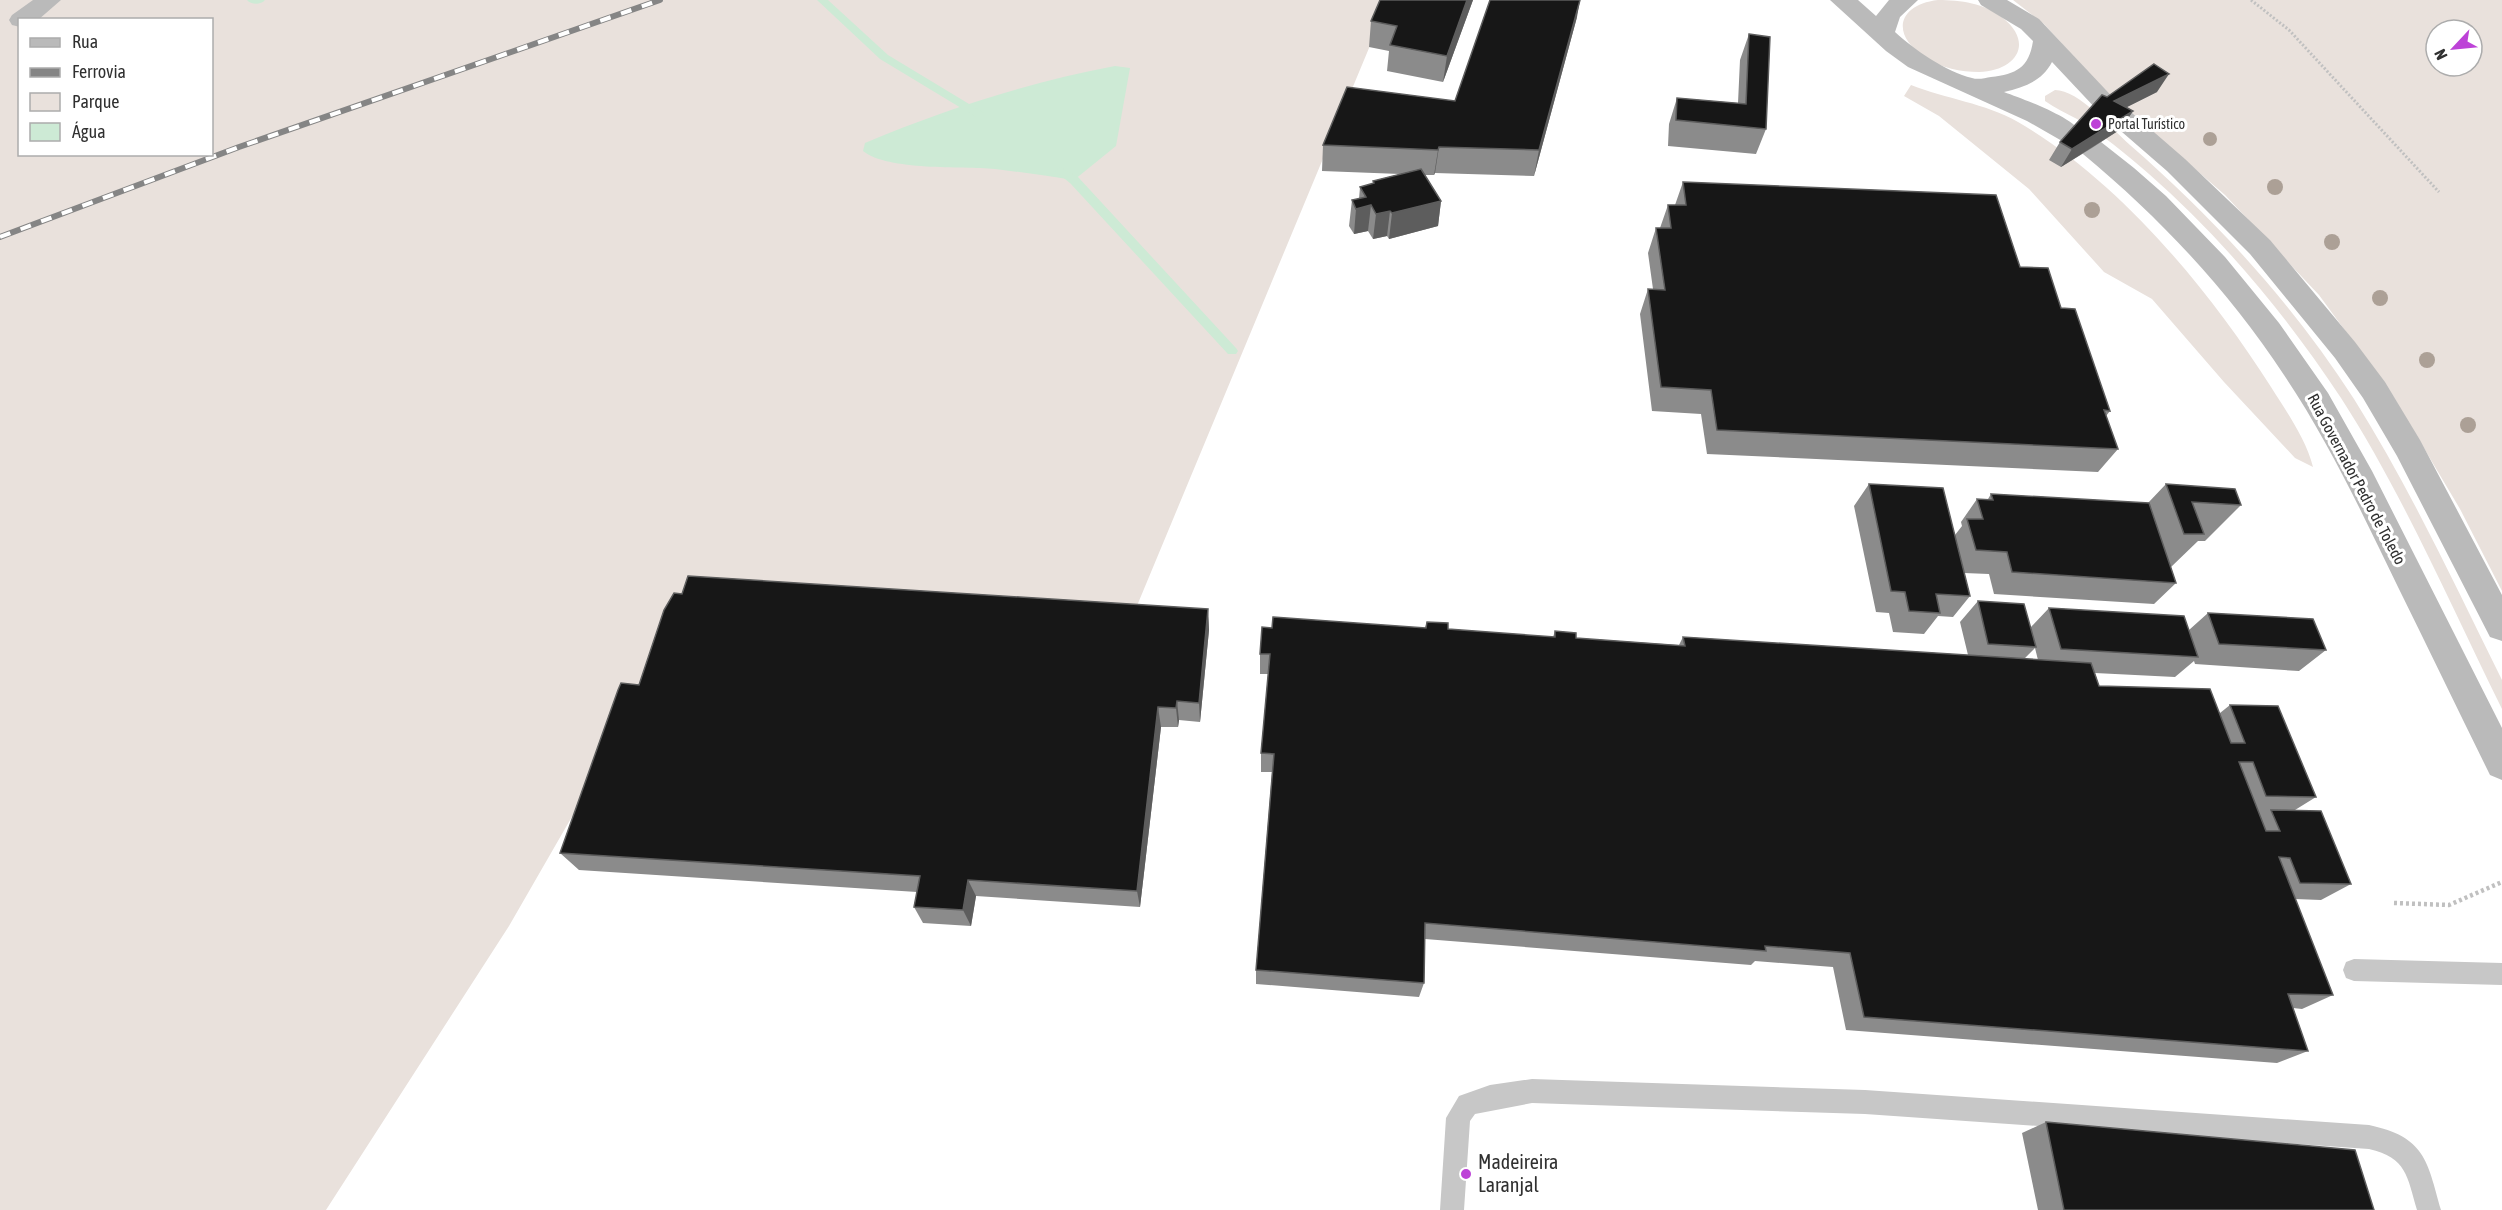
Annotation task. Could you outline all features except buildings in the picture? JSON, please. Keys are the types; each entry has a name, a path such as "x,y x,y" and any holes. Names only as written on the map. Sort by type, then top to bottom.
{"main road":[{"path":"23,18 49,0"},
{"name":"Rua Governador Pedro de Toledo","path":"1842,0 1911,57 1929,68 2027,110 2082,141 2148,196 2213,263 2251,307 2292,363 2352,464 2502,764"},
{"path":"1883,33 1885,21 1892,10 1906,0"},
{"path":"1990,0 2030,24 2112,109 2176,165 2260,247 2345,350 2374,390 2409,449 2502,627"},
{"path":"0,33 18,21"},
{"path":"1974,87 2014,82 2028,75 2045,54 2045,41"}],"lane":[{"path":"2354,970 2502,974"},
{"path":"1452,1210 1458,1118 1467,1104 1490,1097 1532,1091 1865,1102 2369,1137 2393,1143 2404,1150 2414,1165 2429,1210"}],"path":[{"path":"2251,0 2289,30 2439,192"},
{"path":"2394,903 2449,905 2502,882"}],"green space":[{"path":"0,0 1389,0 1129,625 699,596 509,926 326,1210 0,1210"},
{"path":"1938,0 1972,3 2003,18 2018,37 2019,46 2011,61 1992,70 1965,71 1938,64 1915,49 1907,40 1903,31 1903,23 1913,8"},
{"path":"2013,0 2502,0 2502,591 2460,509 2393,396 2319,295 2225,195 2105,91 2044,24"},
{"path":"1911,85 1992,110 2018,122 2056,147 2092,175 2126,206 2190,275 2219,312 2295,426 2306,446 2313,467 2295,458 2224,382 2152,299 2104,272 2029,189 1939,116 1904,96"},
{"path":"2055,90 2074,96 2085,103 2192,203 2279,296 2330,364 2375,433 2449,573 2502,680 2502,709 2406,511 2364,435 2320,367 2276,308 2203,225 2141,167 2105,138 2045,101 2045,96"}],"water":[{"path":"1115,66 1130,68 1116,146 1074,180 995,169 907,165 874,157 863,151 865,143 957,108 1020,88"}],"waterway":[{"path":"252,0 260,0"},
{"path":"822,0 884,57 980,115"},
{"path":"1060,171 1074,180 1232,351"}],"railway":[{"path":"0,237 239,147 660,0"}],"place":[{"name":"Portal Turístico","path":"2096,124"},
{"name":"Madeireira Laranjal","path":"1466,1174"}]}
